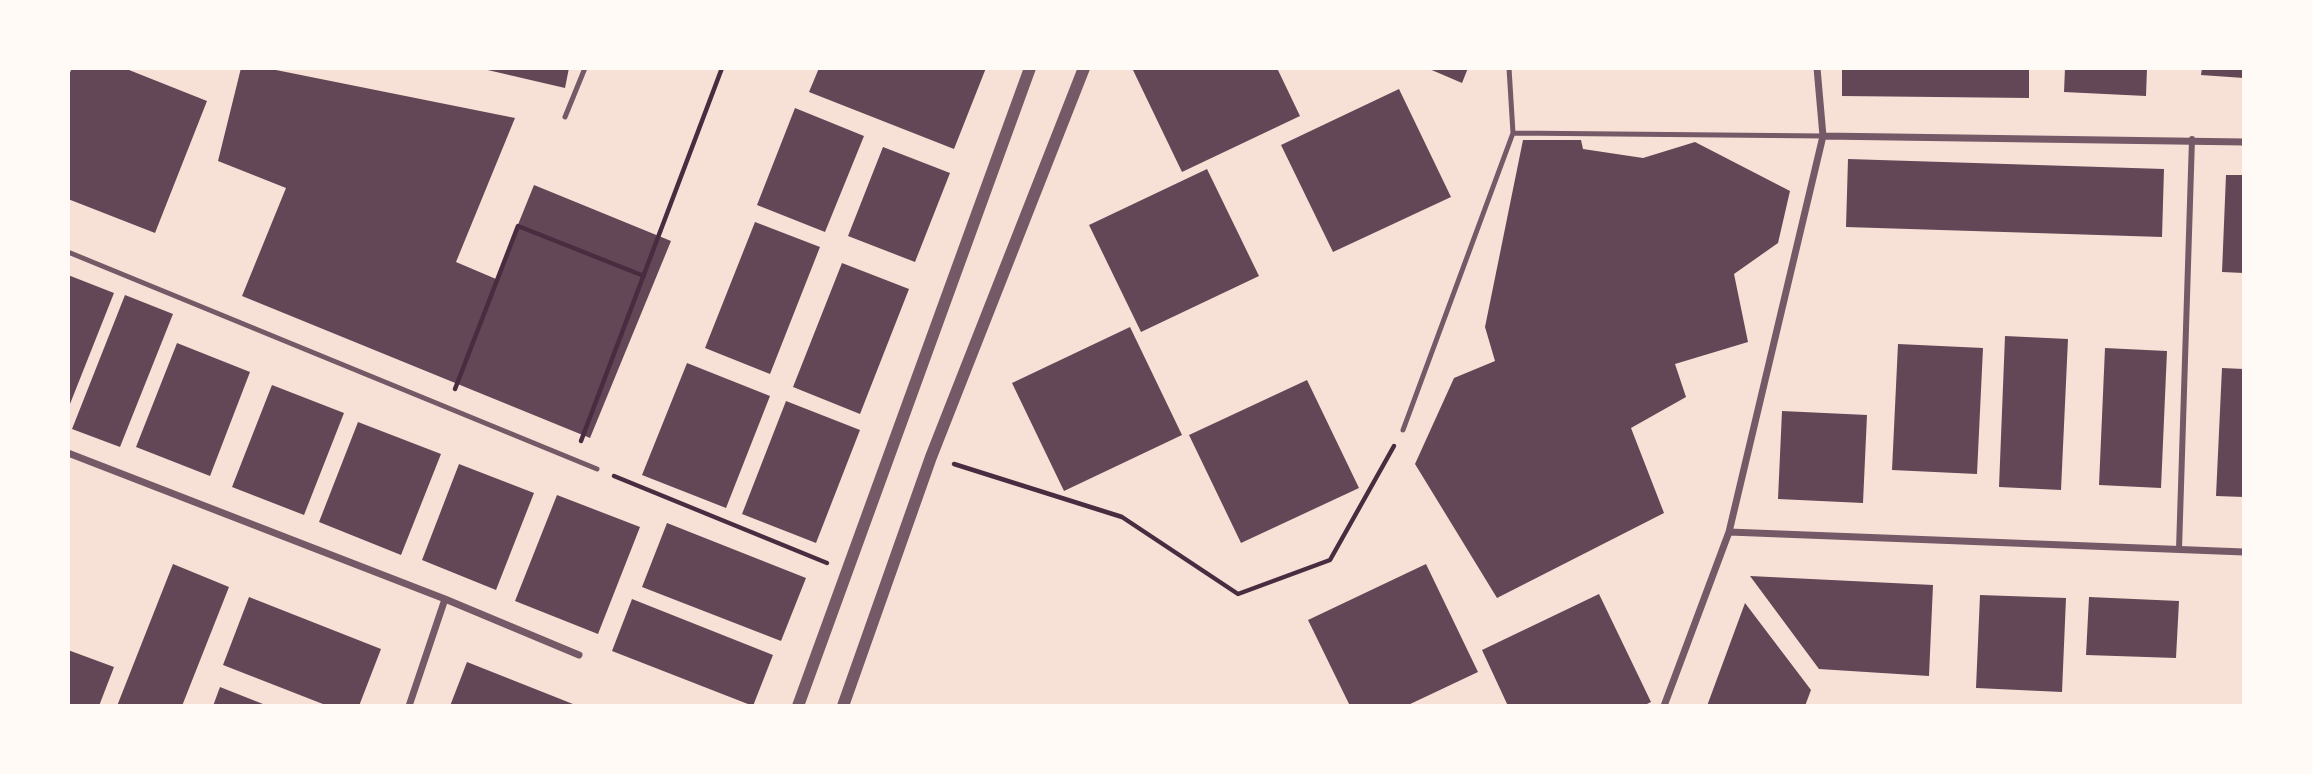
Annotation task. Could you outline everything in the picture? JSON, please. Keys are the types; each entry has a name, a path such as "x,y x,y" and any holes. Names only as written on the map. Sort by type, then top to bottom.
{"street":[{"path":"798,706 1030,68"},
{"path":"843,706 931,457 1084,68"},
{"path":"1664,706 1728,532 1823,136 1816,68"},
{"path":"1823,136 2192,139 2244,142"},
{"path":"2179,549 2192,139"},
{"path":"68,453 446,598 579,655"},
{"path":"1728,532 2244,552"},
{"path":"409,706 446,598"}],"lane":[{"path":"565,117 585,68"},
{"path":"1403,430 1513,133 1509,68"},
{"path":"1513,133 1823,136"},
{"path":"68,252 597,469"}],"path":[{"path":"568,438 580,443 722,68"},
{"path":"447,408 518,226 644,276"},
{"path":"931,457 1122,517 1238,594 1330,560 1403,430"},
{"path":"597,469 847,571"}],"building":[{"path":"72,68 124,68 207,101 155,233 68,199 68,77"},
{"path":"241,68 266,68 515,118 456,262 496,279 534,185 671,241 590,438 242,296 286,188 218,161"},
{"path":"479,68 569,68 565,88"},
{"path":"819,68 986,68 954,149 809,92"},
{"path":"1132,68 1277,68 1300,116 1182,172"},
{"path":"1427,68 1468,68 1462,83"},
{"path":"1842,68 2029,68 2029,98 1842,96"},
{"path":"2065,68 2147,68 2146,96 2064,92"},
{"path":"2202,68 2244,68 2244,78 2201,75"},
{"path":"1399,89 1451,197 1333,252 1281,145"},
{"path":"795,108 864,136 825,232 757,205"},
{"path":"1523,140 1581,140 1583,149 1643,158 1695,142 1790,191 1778,243 1734,274 1748,342 1675,364 1686,397 1631,428 1664,513 1497,598 1415,464 1454,378 1495,361 1485,327"},
{"path":"883,147 950,173 915,262 848,236"},
{"path":"1848,159 2164,169 2162,237 1846,227"},
{"path":"1207,169 1259,276 1141,332 1089,225"},
{"path":"2226,175 2244,175 2244,273 2222,272"},
{"path":"755,222 820,247 770,374 705,348"},
{"path":"842,263 909,289 860,414 793,387"},
{"path":"68,275 114,293 68,409"},
{"path":"125,295 173,314 120,447 72,429"},
{"path":"1130,327 1182,435 1064,491 1012,383"},
{"path":"2005,336 2068,339 2061,490 1999,487"},
{"path":"177,343 250,372 210,476 136,447"},
{"path":"1898,344 1983,348 1977,474 1892,470"},
{"path":"2105,348 2167,351 2161,488 2099,485"},
{"path":"687,363 770,396 726,508 642,475"},
{"path":"2222,368 2244,369 2244,497 2216,496"},
{"path":"1307,380 1359,488 1241,543 1189,435"},
{"path":"272,385 344,413 304,515 232,487"},
{"path":"786,401 860,430 816,543 742,514"},
{"path":"1782,411 1867,415 1863,503 1778,499"},
{"path":"358,422 441,454 401,555 319,522"},
{"path":"459,464 534,493 496,590 422,560"},
{"path":"557,495 640,527 598,634 515,601"},
{"path":"667,523 806,578 781,641 642,587"},
{"path":"173,564 229,587 182,706 117,706"},
{"path":"1426,564 1478,672 1406,706 1350,706 1308,620"},
{"path":"1750,576 1933,585 1929,676 1819,669"},
{"path":"1599,594 1651,702 1643,706 1508,706 1482,650"},
{"path":"1980,595 2066,598 2062,692 1976,688"},
{"path":"249,597 381,649 359,706 328,706 223,665"},
{"path":"2089,597 2179,601 2176,658 2086,655"},
{"path":"632,599 773,655 753,706 612,651"},
{"path":"1745,603 1811,690 1805,706 1707,706"},
{"path":"68,650 114,667 99,706 68,706"},
{"path":"467,662 578,706 450,706"},
{"path":"220,687 268,706 213,706"}]}
